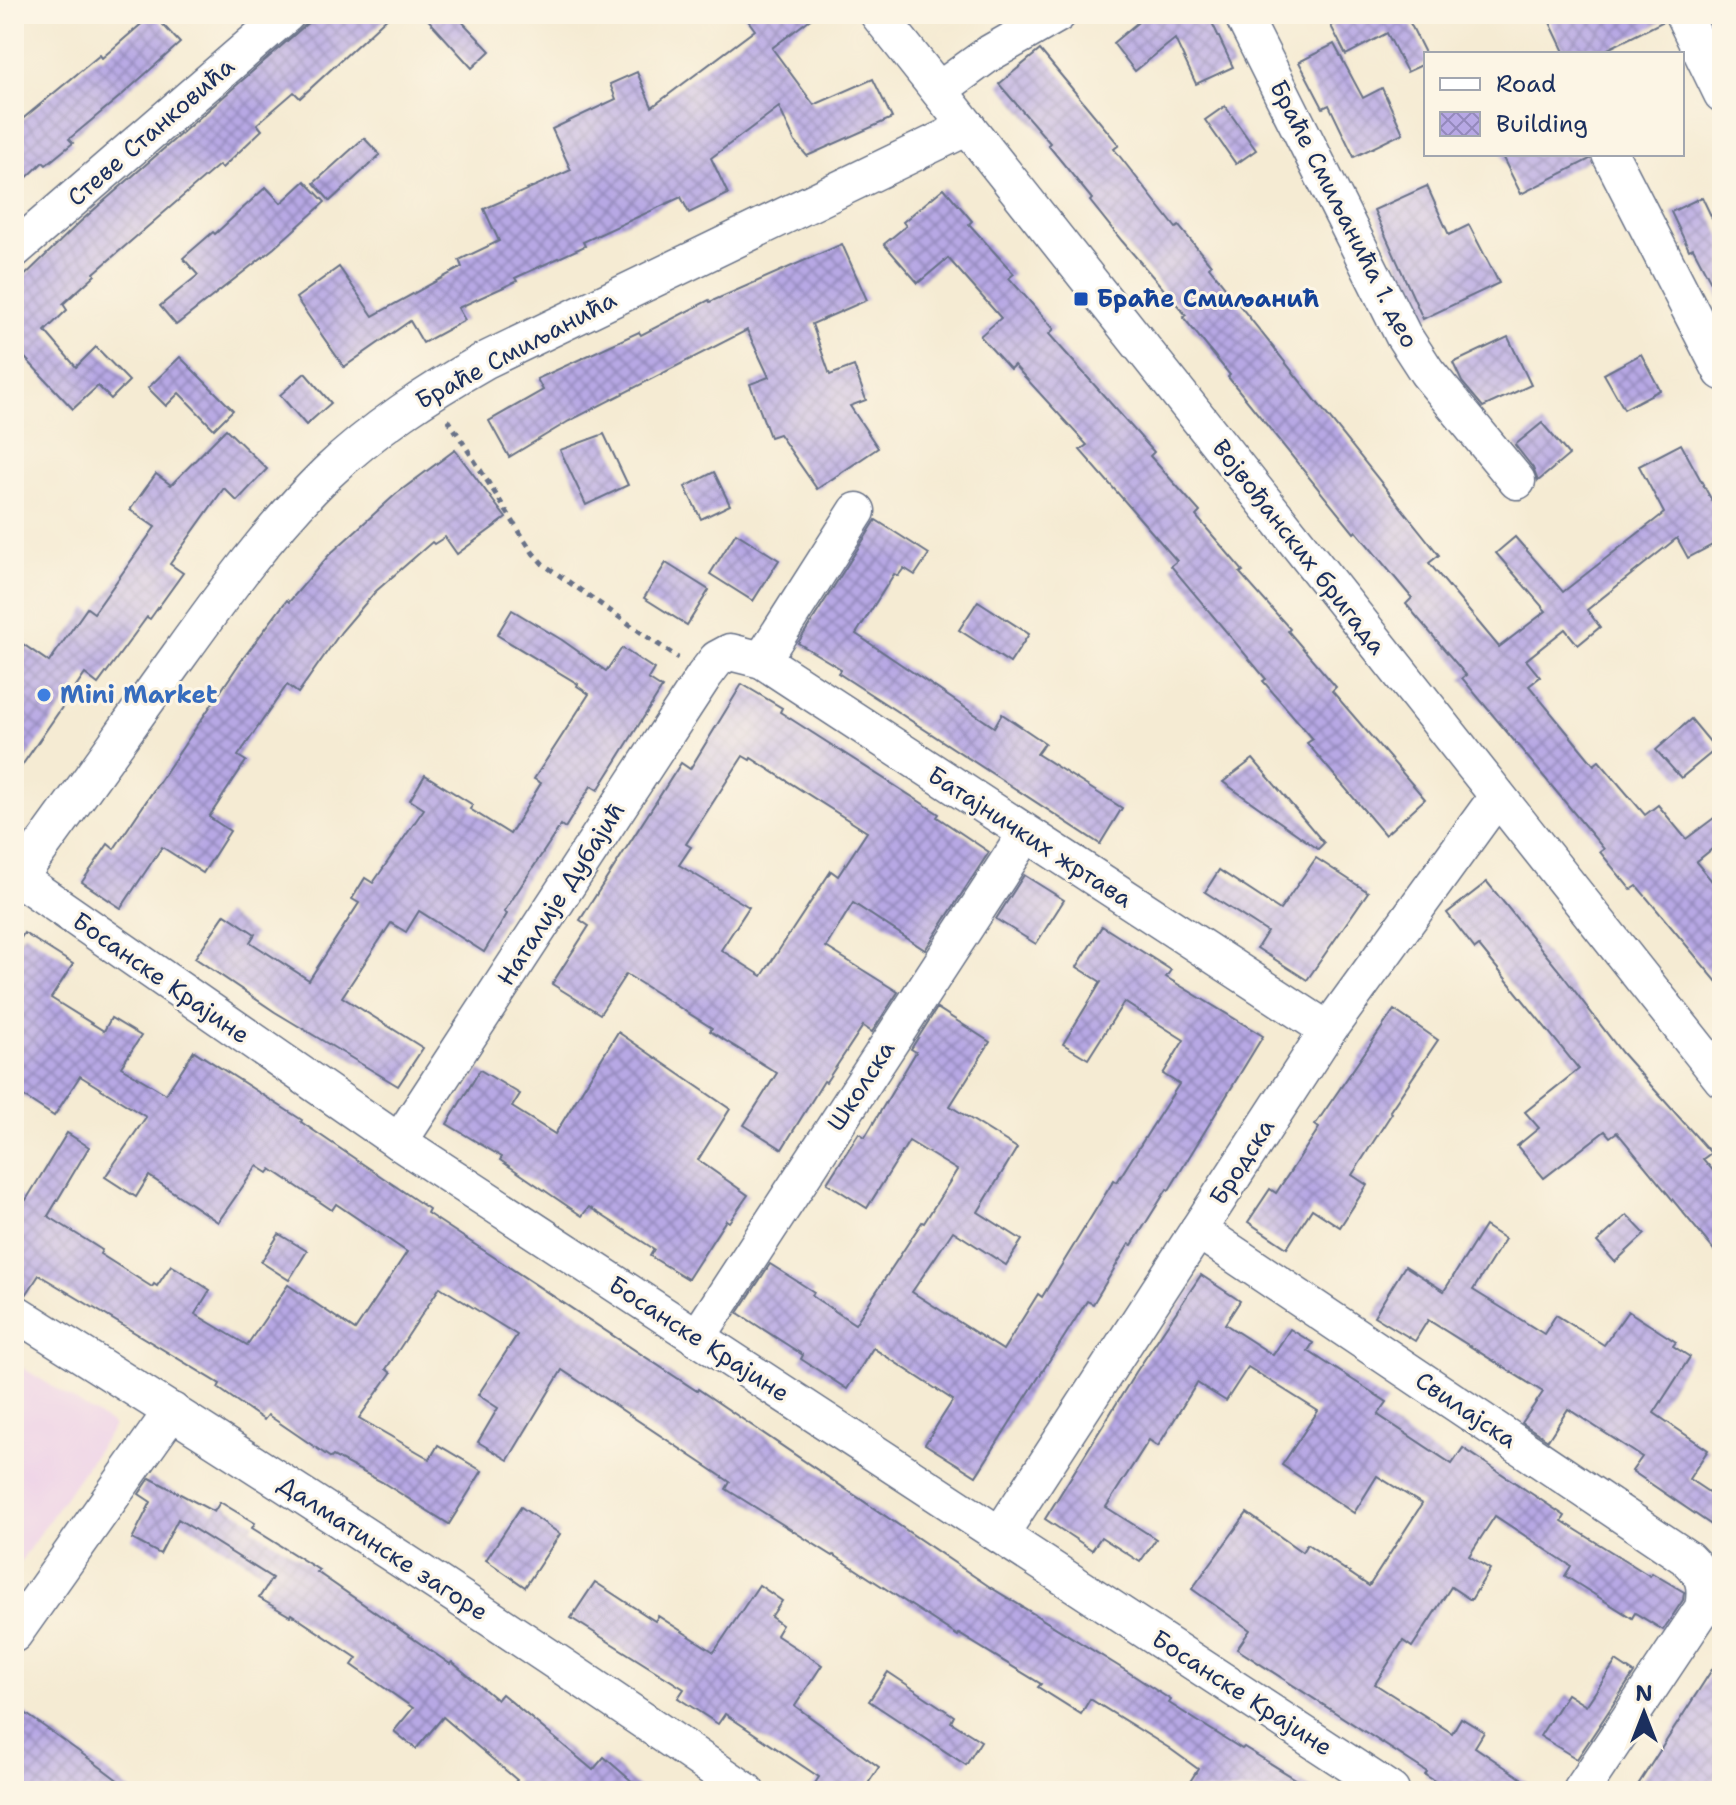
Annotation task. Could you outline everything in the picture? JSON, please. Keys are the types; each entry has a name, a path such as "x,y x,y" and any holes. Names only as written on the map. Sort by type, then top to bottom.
{"street":[{"name":"Стеве Станковића","path":"14,250 287,14"},
{"name":"Војвођанских бригада","path":"878,14 1722,1079"},
{"path":"939,90 990,53 1058,14"},
{"name":"Браће Смиљанића 1. део","path":"1242,14 1403,335 1427,372 1517,481"},
{"path":"1683,14 1722,94"},
{"name":"Браће Смиљанића","path":"15,879 236,576 293,508 365,440 430,391 499,354 968,127"},
{"path":"1611,156 1722,372"},
{"name":"Наталије Дубајић","path":"399,1142 732,663 857,511"},
{"name":"Батајничких жртава","path":"732,663 1026,834 1328,1030"},
{"name":"Бродска","path":"1000,1535 1328,1030 1497,797"},
{"name":"Школска","path":"697,1338 1026,834"},
{"name":"Босанске Крајине","path":"15,879 399,1142 1391,1791"},
{"name":"Свилајска","path":"1198,1230 1700,1570 1705,1582 1703,1608 1581,1791"},
{"name":"Далматинске загоре","path":"14,1312 581,1677 746,1791"},
{"path":"14,1634 172,1411"}],"path":[{"path":"430,391 543,564 732,663"}],"shaded area":[{"path":"14,1362 114,1426 14,1571"}],"building":[{"path":"153,14 180,43 69,139 73,143 46,165 43,162 14,190 14,126"},
{"path":"318,14 391,14 300,98 294,92 257,124 262,130 222,168 219,165 94,273 63,304 67,310 45,331 76,367 96,347 129,381 111,399 98,386 73,409 14,346 14,286 80,222"},
{"path":"423,14 455,14 490,51 472,68"},
{"path":"743,14 817,14 772,48 814,105 873,79 892,118 807,156 795,142 779,107 711,158 728,194 689,213 681,197 583,242 585,246 458,308 465,320 423,343 410,321 344,367 296,298 339,267 373,316 462,267 459,260 499,241 484,209 571,170 552,129 616,99 610,84 637,72 652,107 755,30"},
{"path":"1148,14 1208,14 1233,67 1196,84 1175,39 1135,71 1113,43"},
{"path":"1353,14 1423,14 1409,21 1424,52 1424,64 1407,72 1387,33 1346,55 1331,26"},
{"path":"1546,14 1662,14 1664,21 1602,52 1564,52"},
{"path":"1334,44 1363,98 1382,88 1403,133 1354,157 1329,105 1323,108 1299,62"},
{"path":"1040,50 1119,145 1114,149 1176,228 1179,226 1211,265 1209,267 1439,555 1429,563 1499,647 1546,611 1496,553 1515,537 1563,592 1664,513 1639,466 1681,444 1722,519 1722,540 1688,558 1677,538 1587,610 1600,627 1578,645 1565,629 1526,660 1540,677 1529,686 1594,765 1599,761 1645,815 1658,805 1686,839 1722,812 1722,841 1696,862 1722,893 1722,988 1637,886 1631,890 1600,852 1604,849 1462,678 1466,675 1406,604 1412,598 1356,531 1354,533 1228,377 1230,375 1183,317 1186,315 1122,241 1048,145 1050,143 999,84"},
{"path":"1225,106 1256,150 1236,164 1205,120"},
{"path":"364,138 380,155 330,201 314,183"},
{"path":"1502,156 1589,156 1590,159 1521,194"},
{"path":"305,181 325,202 274,248 176,325 160,306 198,275 183,258 213,232 215,234 266,187 281,203"},
{"path":"1427,186 1449,235 1469,225 1499,283 1423,319 1374,210"},
{"path":"944,188 972,221 969,224 1014,274 1009,278 1054,329 1049,334 1154,452 1150,456 1200,512 1196,516 1243,571 1240,573 1336,687 1332,691 1425,799 1385,835 1307,743 1313,739 1263,681 1266,679 1171,566 1177,561 1080,450 1087,445 1014,365 1010,369 980,336 1001,318 948,258 918,283 884,244 906,226 903,222"},
{"path":"1702,197 1722,239 1722,303 1693,248 1689,250 1671,212"},
{"path":"842,244 867,300 812,324 830,375 854,366 866,400 850,406 878,448 817,489 779,434 770,437 750,384 769,377 747,330 569,421 509,457 489,421 543,390 537,379 639,332 641,335 709,300"},
{"path":"1508,337 1531,385 1483,407 1462,382 1453,363"},
{"path":"1641,354 1660,390 1624,409 1604,374"},
{"path":"180,357 233,410 214,429 179,393 166,406 148,388"},
{"path":"305,373 331,403 306,425 280,395"},
{"path":"1542,423 1569,455 1538,481 1533,468 1515,445"},
{"path":"226,429 267,469 237,501 224,488 170,564 183,573 150,619 147,617 98,684 85,674 14,777 14,638 49,662 87,608 94,613 155,527 130,510 156,474 171,485"},
{"path":"604,434 628,485 586,505 560,450"},
{"path":"455,450 506,518 457,554 445,537 434,544 432,542 375,592 341,632 298,693 287,685 238,756 246,761 209,817 230,831 203,873 162,847 121,908 82,882 108,844 114,849 241,661 287,600 289,602 329,555 396,494"},
{"path":"714,472 730,505 701,519 685,487"},
{"path":"876,520 929,554 915,575 904,568 898,576 894,574 856,634 994,727 1002,714 1045,743 1037,754 1122,808 1100,844 838,673 841,669 798,643"},
{"path":"736,533 779,560 753,601 710,574"},
{"path":"666,563 709,590 687,625 644,598"},
{"path":"978,601 1029,634 1010,663 959,630"},
{"path":"512,610 606,671 622,648 654,669 648,679 662,688 598,790 591,786 565,828 561,825 504,912 507,914 484,952 419,911 406,932 391,923 342,997 423,1048 398,1086 275,1012 195,958 225,914 255,934 250,942 309,980 359,903 352,899 365,878 373,883 424,809 410,800 425,775 473,805 470,809 510,834 541,783 534,779 589,694 578,684 497,635"},
{"path":"742,684 782,708 780,712 939,814 937,817 989,852 925,950 853,903 826,947 898,992 872,1032 863,1026 782,1149 744,1125 777,1073 626,974 600,1014 552,984 589,926 580,920 681,763 690,769","holes":["743,756 867,832 838,876 831,871 762,976 721,950 749,907 679,865 691,847 686,844"]},
{"path":"1691,719 1716,749 1681,778 1656,750"},
{"path":"1253,759 1324,843 1318,849 1223,782"},
{"path":"1316,858 1368,892 1307,980 1257,948 1267,932 1205,892 1219,870 1280,910"},
{"path":"1024,875 1064,900 1036,944 996,919"},
{"path":"1487,882 1622,1053 1711,1153 1703,1159 1722,1181 1722,1260 1617,1132 1610,1137 1605,1131 1544,1178 1517,1146 1539,1128 1525,1112 1579,1069 1479,946 1475,949 1447,913"},
{"path":"1102,926 1171,970 1166,977 1263,1036 1169,1190 1132,1245 1129,1244 1093,1304 1087,1301 976,1476 925,1444 953,1400 873,1348 847,1389 801,1359 803,1355 738,1313 770,1264 814,1292 812,1296 855,1324 924,1223 957,1170 909,1141 867,1208 827,1183 859,1133 865,1137 916,1052 911,1049 937,1008 990,1042 950,1106 1017,1148 978,1212 1022,1240 1006,1265 953,1231 912,1292 1003,1350 1038,1294 1042,1297 1114,1180 1117,1182 1179,1084 1163,1074 1184,1040 1124,1002 1088,1059 1063,1044 1101,982 1077,967"},
{"path":"24,933 73,964 51,998 104,1031 111,1018 141,1036 121,1067 166,1094 194,1051 302,1120 429,1209 427,1213 698,1389 990,1587 1128,1672 1171,1700 1169,1703 1242,1749 1244,1747 1315,1791 1184,1791 1198,1769 1169,1748 1090,1699 1081,1714 1038,1687 1041,1684 958,1636 726,1489 730,1482 562,1370 508,1460 478,1442 498,1408 478,1395 517,1335 440,1287 386,1369 391,1373 359,1418 430,1459 438,1445 482,1471 449,1524 382,1482 333,1456 331,1458 268,1415 264,1420 218,1388 220,1384 39,1275 26,1295 14,1291 14,1193 26,1200 67,1133 89,1147 48,1216 152,1287 154,1284 157,1286 171,1265 210,1290 195,1314 247,1345 288,1285 355,1330 407,1252 336,1204 332,1210 271,1169 268,1173 257,1166 218,1222 149,1176 136,1197 105,1177 146,1117 80,1076 54,1116 14,1090 14,949"},
{"path":"1394,1010 1438,1040 1352,1175 1367,1185 1340,1227 1312,1209 1287,1248 1248,1222 1270,1189 1276,1193 1319,1128 1315,1125"},
{"path":"618,1032 730,1109 698,1160 748,1195 729,1222 726,1220 688,1279 650,1256 654,1249 589,1207 582,1216 500,1160 502,1157 447,1124 480,1070 520,1094 512,1107 555,1134"},
{"path":"1627,1215 1645,1234 1615,1262 1597,1242"},
{"path":"1485,1226 1505,1239 1473,1290 1544,1334 1556,1315 1604,1345 1628,1311 1676,1342 1673,1346 1690,1357 1654,1413 1708,1450 1689,1479 1722,1501 1722,1532 1632,1471 1642,1457 1568,1409 1548,1440 1522,1423 1543,1392 1428,1320 1415,1341 1374,1316 1405,1266 1444,1291"},
{"path":"279,1234 307,1251 289,1280 261,1262"},
{"path":"1201,1275 1240,1301 1225,1324 1273,1355 1290,1329 1313,1343 1308,1351 1387,1402 1378,1415 1452,1464 1463,1448 1565,1516 1562,1521 1650,1576 1652,1573 1684,1592 1683,1600 1663,1630 1635,1613 1632,1618 1565,1576 1571,1566 1495,1516 1469,1556 1490,1569 1471,1600 1451,1587 1412,1647 1403,1641 1375,1684 1452,1733 1461,1718 1484,1732 1475,1747 1540,1791 1451,1791 1425,1775 1427,1772 1237,1649 1250,1630 1192,1589 1247,1513 1302,1552 1307,1544 1369,1586 1422,1504 1377,1476 1354,1513 1282,1465 1318,1411 1248,1367 1226,1401 1197,1383 1158,1446 1149,1440 1106,1507 1156,1539 1140,1562 1101,1537 1092,1550 1045,1519 1136,1372"},
{"path":"150,1478 214,1512 220,1502 255,1523 252,1528 319,1570 317,1572 450,1664 452,1662 497,1700 502,1694 593,1770 604,1757 643,1791 507,1791 517,1780 443,1717 416,1749 394,1731 413,1708 352,1665 357,1658 291,1614 259,1598 272,1578 178,1519 160,1554 132,1539 151,1502 139,1494"},
{"path":"521,1507 560,1534 525,1587 486,1560"},
{"path":"595,1582 655,1621 658,1616 714,1652 759,1585 782,1601 771,1617 782,1625 776,1635 822,1665 795,1706 879,1767 863,1791 810,1791 819,1777 725,1714 718,1724 678,1698 684,1689 571,1618"},
{"path":"1722,1654 1722,1768 1707,1791 1634,1791"},
{"path":"1616,1661 1634,1673 1577,1759 1540,1736 1567,1694 1586,1706"},
{"path":"888,1672 954,1716 951,1722 981,1741 966,1765 869,1701"},
{"path":"14,1705 132,1791 23,1791 14,1785"}],"place":[{"name":"Браће Смиљанић","path":"1081,299"},
{"name":"Mini Market","path":"44,695"}]}
